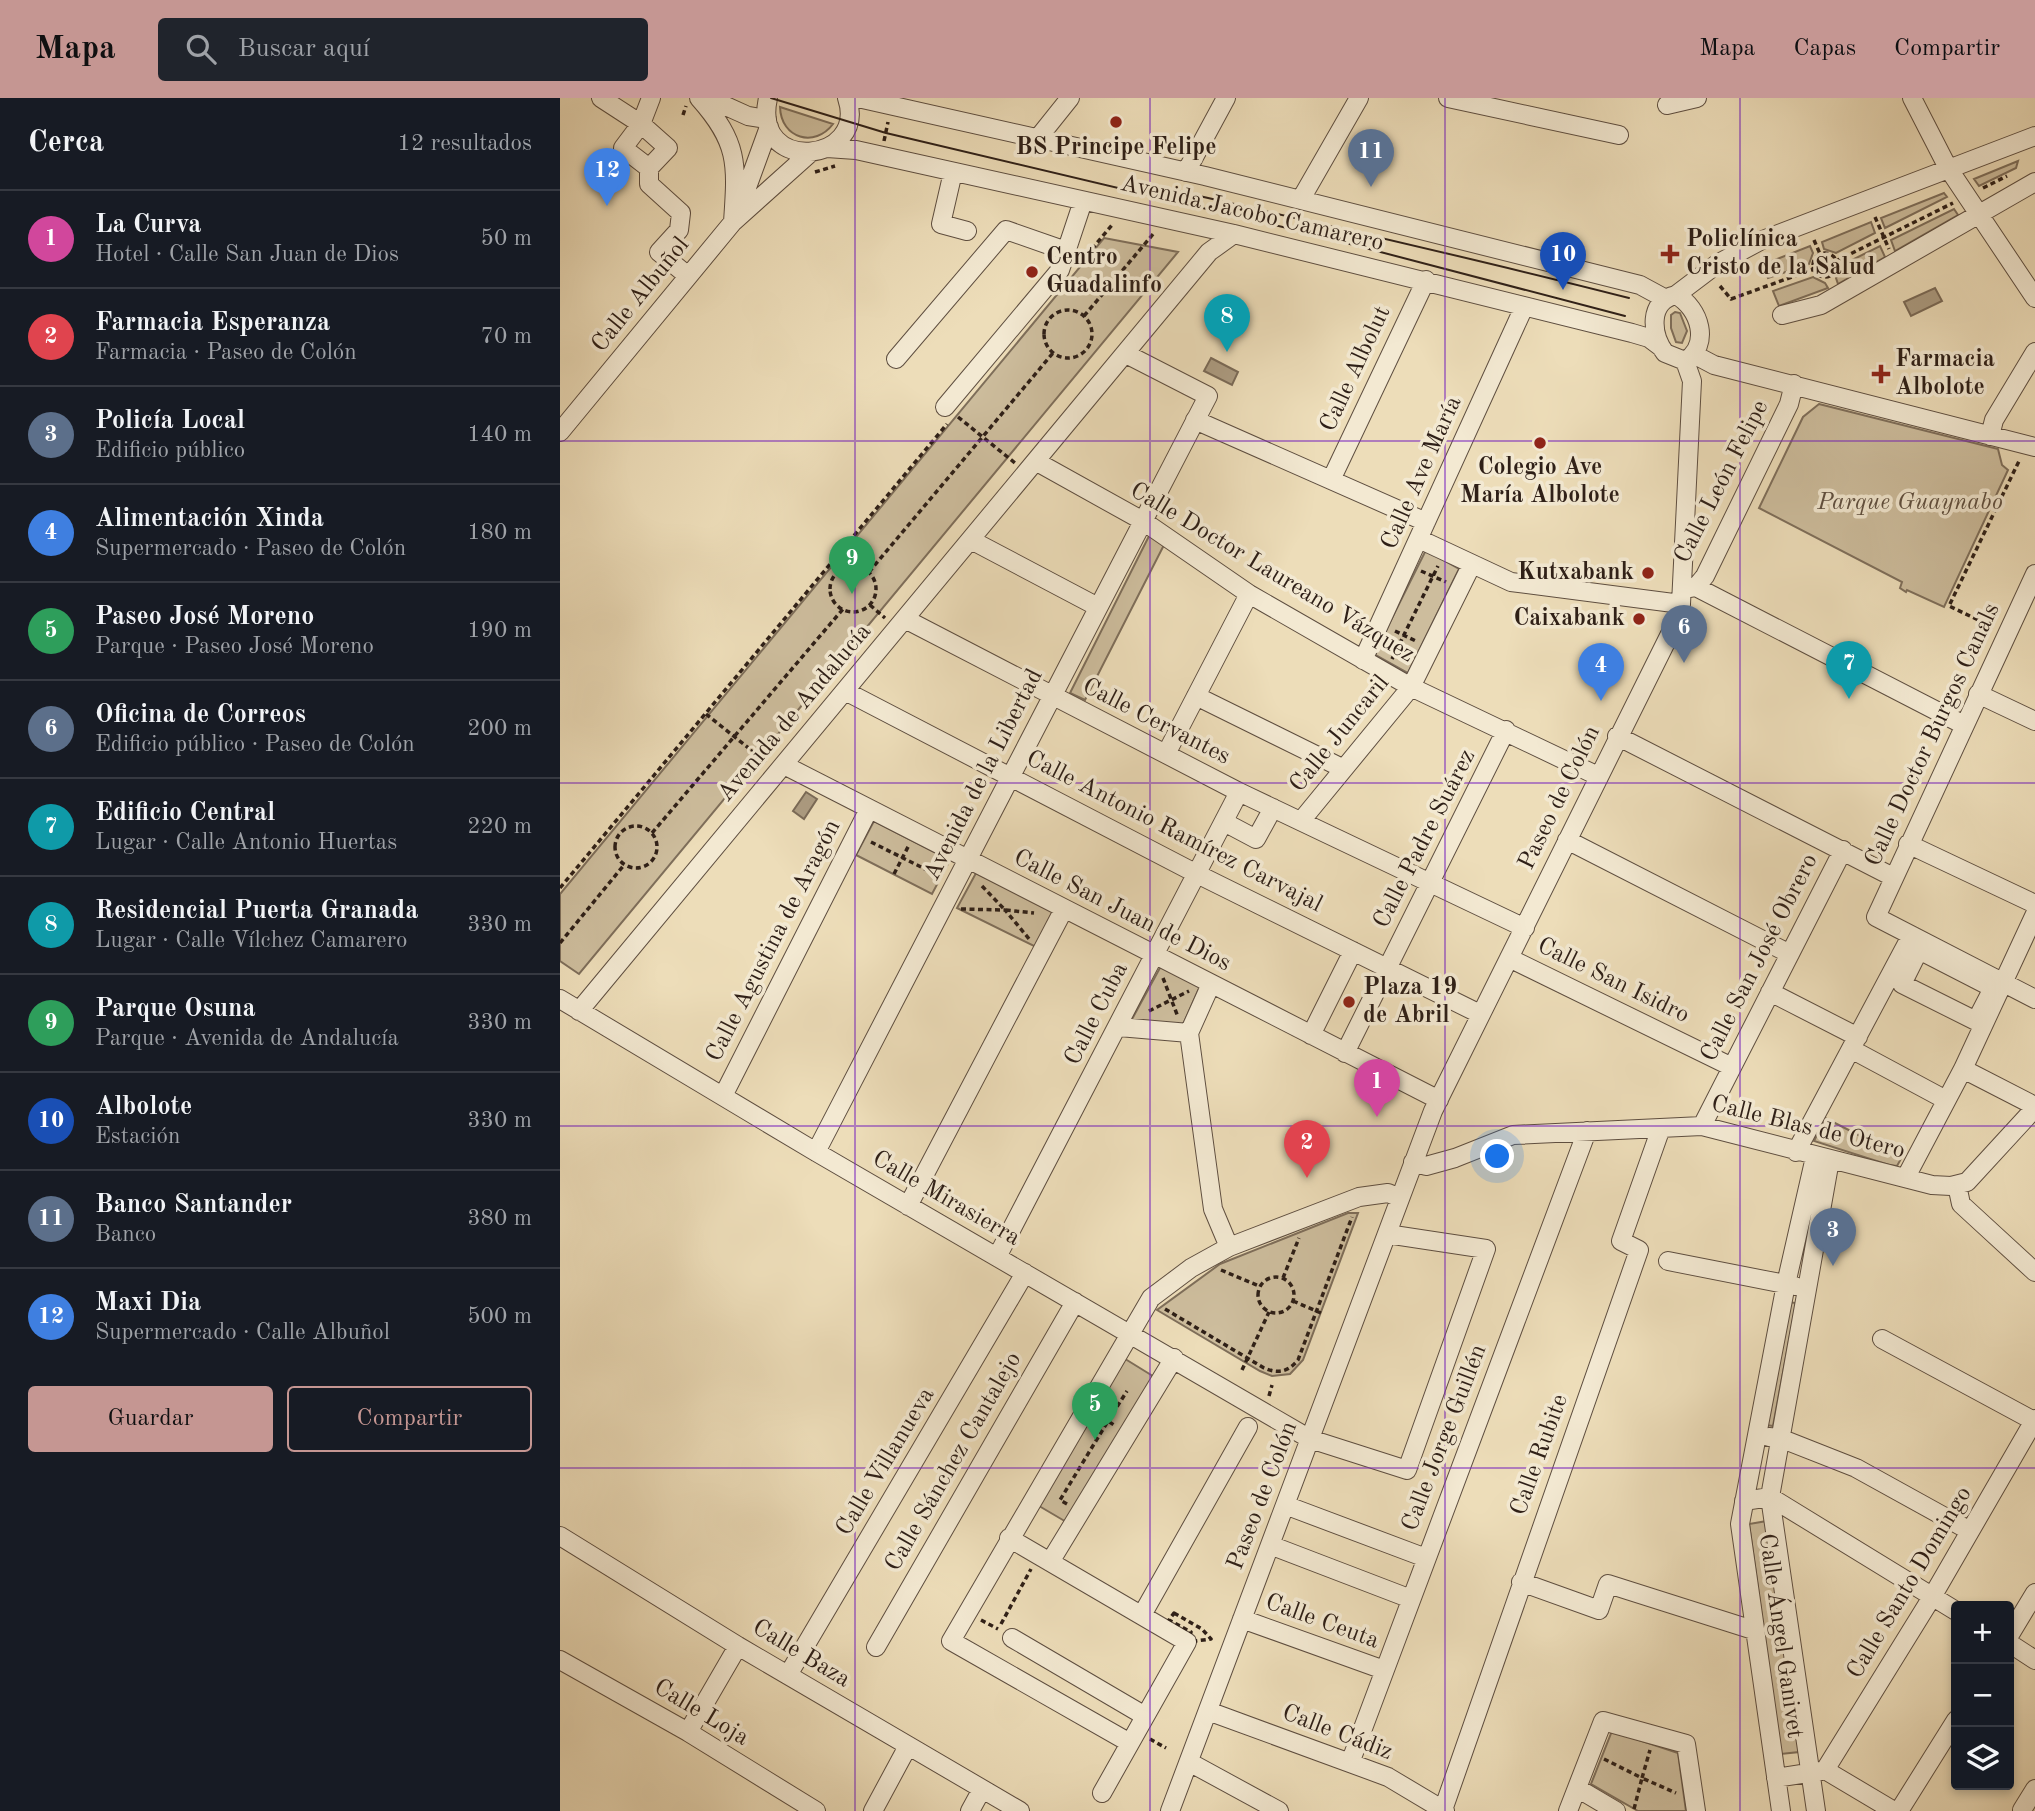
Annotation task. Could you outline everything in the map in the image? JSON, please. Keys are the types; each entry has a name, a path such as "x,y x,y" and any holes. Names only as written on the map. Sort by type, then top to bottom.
{"street":[{"path":"601,98 641,124 668,148 649,168 649,184 681,213 679,229 659,252 688,276"},
{"path":"649,168 623,148 641,124 651,98"},
{"path":"699,98 724,131 733,151 737,176 733,222"},
{"path":"708,98 768,123"},
{"name":"Calle Albuñol","path":"733,222 752,181 768,123 768,98"},
{"name":"Calle Albuñol","path":"560,432 733,222 819,151 836,142 848,124 847,98"},
{"name":"Avenida Jacobo Camarero","path":"858,98 1301,199 1640,285 1677,299"},
{"path":"1038,138 1070,98"},
{"path":"1186,172 1226,98"},
{"path":"1301,199 1359,98"},
{"path":"1448,98 1619,135"},
{"path":"1667,100 1697,98"},
{"path":"1912,98 1948,168 2035,298"},
{"name":"Avenida Jacobo Camarero","path":"768,123 785,146 881,156 1197,225 1632,333 1649,338 1661,347"},
{"path":"1677,299 1700,334 1700,346 1690,358 1672,358 1661,347 1654,322 1658,304 1677,299 1737,251 2035,136"},
{"path":"953,172 942,225 967,231"},
{"path":"1782,315 1821,305 2035,182"},
{"path":"945,407 1060,270 1083,201"},
{"path":"1197,225 1209,252"},
{"path":"896,359 1006,230 1066,251"},
{"name":"Avenida de Andalucía","path":"579,1011 1209,252 1234,234"},
{"name":"Calle Albolut","path":"1331,480 1426,280"},
{"name":"Calle Ave María","path":"1363,660 1524,307"},
{"path":"1990,436 1994,420 2035,352"},
{"name":"Avenida de la Libertad","path":"816,1152 970,869 1011,775 1208,397 1126,354"},
{"name":"Calle León Felipe","path":"1690,358 1990,436 2029,450"},
{"name":"Paseo de Colón","path":"1170,1811 1413,1162 1439,1100 1617,736 1677,620 1686,593 1692,381 1690,358"},
{"name":"Calle León Felipe","path":"1686,593 1705,576 1784,415 1794,384"},
{"path":"1195,420 1331,480 1422,531 1472,564 1511,582 1686,593 1964,725"},
{"name":"Calle Doctor Laureano Vázquez","path":"1032,467 1143,521 1249,594 1411,687 1598,776"},
{"path":"971,540 1098,607"},
{"name":"Calle Juncaril","path":"1301,821 1411,687 1452,614 1472,564"},
{"name":"Calle Doctor Burgos Canals","path":"1911,936 1876,917 2035,574"},
{"path":"1166,754 1249,594"},
{"name":"Calle Cervantes","path":"905,619 1239,792 1525,928"},
{"name":"Calle Antonio Ramírez Carvajal","path":"845,691 1197,874 1480,1014"},
{"path":"1978,694 2035,720"},
{"path":"1196,696 1342,768"},
{"name":"Calle Padre Suárez","path":"1387,969 1506,730"},
{"path":"1617,736 1893,877"},
{"name":"Calle San Juan de Dios","path":"781,768 869,809 970,869 1063,909 1439,1100"},
{"name":"Calle Cuba","path":"997,1257 1239,792"},
{"path":"1224,822 1256,839 1273,808"},
{"name":"Calle Agustina de Aragón","path":"723,1097 869,809"},
{"path":"1567,840 1790,954"},
{"path":"1908,844 2035,904"},
{"name":"Calle San José Obrero","path":"1702,1126 1843,850"},
{"path":"908,1206 1063,909"},
{"path":"1977,1028 2003,983 2035,914"},
{"path":"1796,1152 1911,936 2035,999"},
{"path":"1906,1177 1963,1069 1993,988 1919,950 1902,984 1977,1028"},
{"path":"1311,1035 1353,951"},
{"name":"Calle San Isidro","path":"1509,958 1732,1067"},
{"path":"1345,1053 1387,969"},
{"path":"1211,984 1189,1033 1213,1209 1230,1256"},
{"path":"1885,986 1977,1028"},
{"path":"1770,992 1946,1100"},
{"name":"Calle Mirasierra","path":"560,999 908,1206 1130,1332 1310,1439 1407,1471 1486,1249 1387,1234"},
{"path":"1119,1027 1189,1033"},
{"path":"1963,1069 2035,1107 1980,1169 1967,1182 1957,1185 1961,1203 2035,1272"},
{"name":"Calle Blas de Otero","path":"1413,1162 1426,1166 1445,1161 1513,1135 1702,1126 1932,1185 1957,1185"},
{"name":"Calle Rubite","path":"1444,1810 1521,1582 1639,1250 1621,1241 1661,1128"},
{"name":"Calle Jorge Guillén","path":"1350,1763 1587,1131"},
{"name":"Calle Ángel Ganivet","path":"1781,1811 1753,1630 1740,1524 1786,1284 1823,1159"},
{"name":"Calle Ángel Ganivet","path":"1816,1811 1818,1772 1770,1497 1808,1288 1823,1159"},
{"path":"1130,1743 951,1641 1151,1298 1191,1268 1230,1256 1359,1196 1388,1193 1400,1198"},
{"path":"1668,1261 1808,1288"},
{"name":"Calle Villanueva","path":"788,1675 1025,1273"},
{"name":"Calle Sánchez Cantalejo","path":"876,1647 1075,1302"},
{"path":"1882,1339 2035,1420"},
{"path":"1045,1558 1081,1511 1174,1358"},
{"name":"Calle Santo Domingo","path":"1818,1772 1932,1597 2035,1420"},
{"path":"1142,1615 1248,1427"},
{"path":"1755,1437 1780,1437 1856,1468 1970,1531"},
{"path":"1770,1497 1951,1608"},
{"name":"Calle Ángel Ganivet","path":"1744,1501 1770,1497"},
{"path":"1285,1505 1426,1558"},
{"name":"Calle Baza","path":"560,1536 738,1646 1020,1811"},
{"path":"1009,1538 1187,1642 1102,1793"},
{"path":"1270,1545 1411,1599"},
{"path":"1521,1582 1599,1610 1608,1584 1753,1630"},
{"path":"2014,1628 2035,1593"},
{"name":"Calle Ceuta","path":"1242,1619 1384,1670"},
{"path":"1012,1637 1145,1716"},
{"path":"688,1732 738,1646"},
{"path":"2014,1646 2035,1660"},
{"name":"Calle Loja","path":"560,1660 688,1732 816,1811"},
{"name":"Calle Cádiz","path":"1208,1711 1388,1777 1444,1810"},
{"path":"1568,1811 1603,1721 1686,1744 1696,1811"},
{"path":"1776,1778 1818,1772 1896,1811 1951,1727"},
{"path":"873,1811 908,1746"},
{"path":"1189,1762 1279,1811"},
{"path":"1577,1788 1625,1810"},
{"path":"970,1811 982,1789"},
{"path":"2022,1810 2035,1789"}],"path":[{"path":"881,156 892,106"},
{"path":"1836,261 1954,202"},
{"path":"1875,217 1892,258"},
{"path":"1073,272 1114,223"},
{"path":"1084,316 1154,233"},
{"path":"1814,240 1820,255"},
{"path":"1820,255 1831,255 1836,261 1837,268 1829,276 1822,277 1814,269 1815,259 1820,255"},
{"path":"1720,286 1731,299 1814,269"},
{"path":"1062,311 1078,312 1084,316 1092,330 1092,338 1084,353 1068,358 1053,353 1044,333 1050,319 1062,311"},
{"path":"869,572 1053,353"},
{"path":"560,888 955,414 983,436 1032,467"},
{"path":"2000,630 1949,607 2029,450"},
{"path":"1390,664 1441,558"},
{"path":"847,567 862,567 869,572 876,591 870,604 857,611 843,609 832,598 834,576 847,567"},
{"path":"1415,568 1451,585"},
{"path":"826,569 834,576"},
{"path":"652,833 843,609"},
{"path":"1387,626 1423,645"},
{"path":"705,713 781,768"},
{"path":"639,826 652,833 657,845 650,864 637,869 624,865 615,847 620,834 639,826"},
{"path":"611,827 620,834"},
{"path":"865,839 941,877 944,871"},
{"path":"894,874 912,840"},
{"path":"560,943 624,865"},
{"path":"970,869 1036,947"},
{"path":"957,908 1040,914"},
{"path":"1163,976 1182,1027 1189,1033"},
{"path":"1119,1027 1172,999 1211,984"},
{"path":"1157,1305 1272,1372 1291,1368 1298,1360 1319,1312 1352,1217 1341,1221"},
{"path":"1288,1242 1310,1233"},
{"path":"1283,1278 1299,1238"},
{"path":"1230,1256 1219,1269 1260,1287"},
{"path":"1270,1278 1283,1278 1293,1287 1293,1301 1283,1312 1269,1312 1259,1301 1260,1287 1270,1278"},
{"path":"1164,1308 1175,1301"},
{"path":"1293,1301 1319,1312"},
{"path":"1242,1370 1269,1312"},
{"path":"1268,1398 1272,1385"},
{"path":"1081,1511 1060,1500 1126,1391"},
{"path":"1108,1421 1128,1433"},
{"path":"1012,1637 998,1629 1045,1558"},
{"path":"1153,1741 1166,1748"},
{"path":"1625,1810 1642,1779 1651,1744"},
{"path":"1602,1758 1642,1779 1684,1796"}],"green space":[{"path":"780,107 833,124 817,136 800,136 786,127"},
{"path":"2018,161 2016,168 1979,186 1974,179"},
{"path":"1944,193 1947,197 1885,228 1881,218"},
{"path":"1954,209 1958,215 1895,251 1891,240"},
{"path":"1871,222 1875,233 1836,253 1824,249 1822,242"},
{"path":"1104,238 1178,252 579,974 560,961 560,894"},
{"path":"1810,246 1813,253 1809,264 1768,278 1762,265"},
{"path":"1880,246 1885,257 1838,284 1836,278 1842,265"},
{"path":"1813,277 1825,283 1828,288 1779,306 1773,291"},
{"path":"1680,313 1687,331 1682,343 1676,342 1671,328 1671,315"},
{"name":"Parque Guaynabo","path":"1819,404 1998,449 2002,465 2008,470 1944,607 1907,590 1906,592 1900,588 1902,582 1759,508 1803,417"},
{"path":"1149,536 1165,543 1085,700 1070,693"},
{"path":"1426,550 1459,569 1408,673 1374,654"},
{"path":"874,821 950,860 932,894 856,855"},
{"path":"976,873 1053,911 1036,947 957,908"},
{"path":"1161,966 1200,986 1182,1027 1131,1021"},
{"path":"1825,1118 1902,1157 1897,1166 1814,1141"},
{"path":"1348,1213 1358,1213 1303,1360 1290,1374 1272,1376 1260,1371 1157,1310 1220,1264"},
{"path":"1788,1302 1796,1303 1773,1426 1766,1425"},
{"path":"1122,1357 1156,1378 1068,1523 1034,1503"},
{"path":"1767,1521 1799,1752 1781,1754 1749,1524"},
{"path":"1612,1731 1678,1753 1686,1811 1638,1811 1591,1784"}],"shaded area":[{"path":"1935,288 1942,301 1911,316 1904,302"},
{"path":"1211,358 1238,372 1232,385 1204,371"},
{"path":"806,792 817,799 804,819 793,811"}],"tram line":[{"path":"771,98 886,133 1304,232 1625,316"},
{"path":"1147,184 1629,298"}],"place":[{"name":"BS Principe Felipe","path":"1116,122"},
{"name":"Banco Santander","path":"1371,187"},
{"name":"Maxi Dia","path":"607,206"},
{"name":"Policlínica Cristo de la Salud","path":"1670,254"},
{"name":"Centro Guadalinfo","path":"1032,272"},
{"name":"Albolote","path":"1563,290"},
{"name":"Residencial Puerta Granada","path":"1227,352"},
{"name":"Farmacia Albolote","path":"1881,374"},
{"name":"Colegio Ave María Albolote","path":"1540,443"},
{"name":"Kutxabank","path":"1648,573"},
{"name":"Parque Osuna","path":"852,594"},
{"name":"Caixabank","path":"1639,619"},
{"name":"Oficina de Correos","path":"1684,663"},
{"name":"Edificio Central","path":"1849,699"},
{"name":"Alimentación Xinda","path":"1601,701"},
{"name":"Plaza 19 de Abril","path":"1349,1002"},
{"name":"La Curva","path":"1377,1117"},
{"name":"Farmacia Esperanza","path":"1307,1178"},
{"name":"Policía Local","path":"1833,1266"},
{"name":"Paseo José Moreno","path":"1095,1440"}]}
